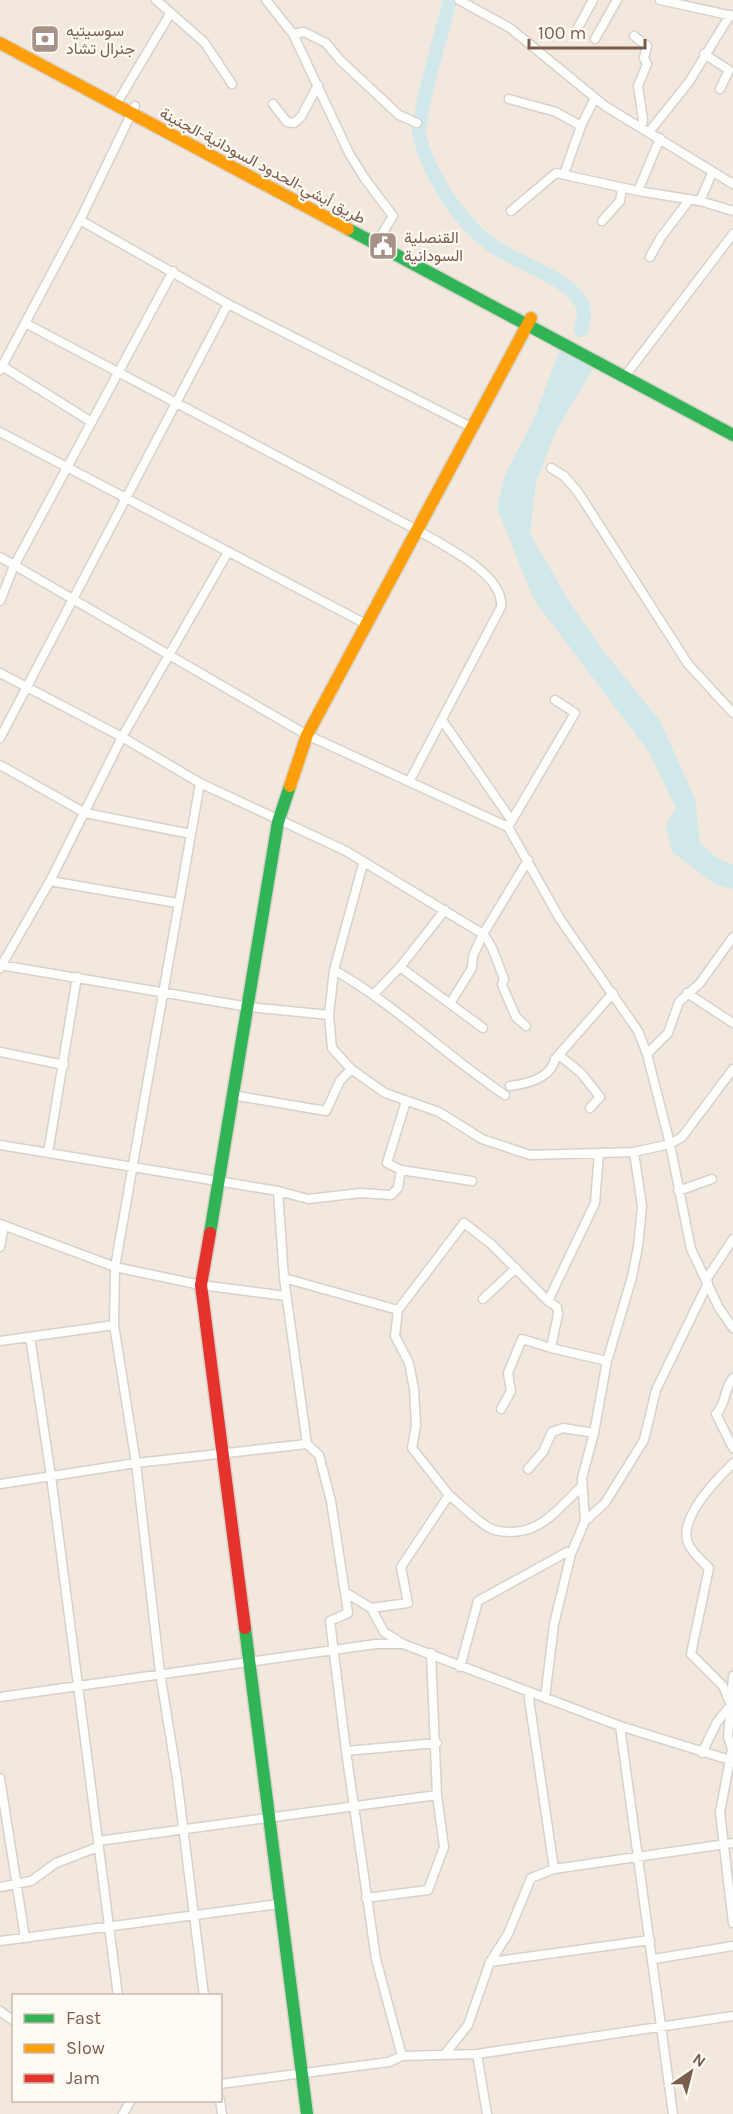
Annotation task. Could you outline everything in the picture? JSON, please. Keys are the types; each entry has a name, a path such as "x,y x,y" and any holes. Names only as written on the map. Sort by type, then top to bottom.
{"main road":[{"path":"0,34 120,98 133,110"},
{"name":"طريق أبشي-الحدود السودانية-الجنينة","path":"0,43 133,110 627,373 733,435"},
{"path":"304,201 380,237 529,321 307,735 278,822 249,1007 216,1182 201,1285 221,1454 270,1818 279,1904 308,2114"},
{"path":"680,402 733,426"}],"street":[{"path":"156,0 204,42 232,84"},
{"path":"266,0 293,34 349,153 393,216 380,237"},
{"path":"459,0 510,28 596,98 712,173 733,184"},
{"path":"575,33 593,0"},
{"path":"595,39 617,0"},
{"path":"645,130 689,82 704,54 731,15 660,0"},
{"path":"120,98 170,14"},
{"path":"293,34 304,32 326,43 340,60 399,115 417,123"},
{"path":"634,36 647,46 644,58 647,64 638,86 645,130"},
{"path":"704,54 729,70 720,89"},
{"path":"273,104 287,122 294,123 301,117 318,85"},
{"path":"564,174 581,126 596,98"},
{"path":"509,99 556,112 581,126"},
{"path":"90,421 1,368 80,220 133,110"},
{"path":"638,191 660,138"},
{"path":"511,210 556,173 622,188 700,201 733,211"},
{"path":"700,201 712,173"},
{"path":"602,221 620,201 622,188"},
{"path":"650,257 661,237 690,199"},
{"path":"80,220 228,304 471,427"},
{"path":"627,373 643,355 733,234"},
{"path":"0,601 14,566 90,421 173,271"},
{"path":"0,738 228,304"},
{"path":"25,323 417,530 484,573 500,592 501,608 410,780"},
{"path":"0,432 366,624"},
{"path":"551,468 564,476 578,492 688,664 733,713"},
{"path":"228,552 122,737 50,881 0,966 249,1007 329,1015"},
{"path":"0,557 167,656 307,735 510,824"},
{"path":"0,673 122,737 200,783 278,822 346,851 363,864 483,934 493,946 504,979 502,985 516,1017 526,1026"},
{"path":"510,824 575,713 555,700"},
{"path":"442,720 510,824 560,919 638,1030 647,1054 670,1144 691,1249 719,1308 733,1328"},
{"path":"0,765 85,813 190,834"},
{"path":"200,783 177,903 115,1267 114,1324 136,1463 160,1673 204,1994"},
{"path":"450,1002 472,968 473,956 483,934 528,860"},
{"path":"363,864 334,970 329,1015 332,1048 351,1069 385,1093 439,1112 482,1139 530,1155 634,1152 670,1144 682,1137 733,1069"},
{"path":"50,881 177,903"},
{"path":"375,993 445,910"},
{"path":"647,1054 668,1033 679,1002 705,977 733,936"},
{"path":"399,967 483,1028"},
{"path":"334,970 375,993 447,1054 505,1095"},
{"path":"48,1153 77,977"},
{"path":"510,1086 532,1083 554,1065 559,1055 613,993"},
{"path":"687,993 733,1023"},
{"path":"0,1053 64,1065"},
{"path":"559,1055 581,1073 600,1097 590,1108"},
{"path":"232,1095 326,1111 340,1081 351,1069"},
{"path":"406,1101 387,1163 401,1170 472,1181"},
{"path":"0,1144 131,1168 278,1191 308,1199 361,1193 391,1195 398,1188 401,1170"},
{"path":"585,1521 582,1486 607,1361 632,1277 638,1247 642,1206 634,1152"},
{"path":"548,1301 595,1203 599,1153"},
{"path":"678,1191 712,1179"},
{"path":"278,1191 286,1296 307,1444 319,1455 331,1501 346,1593 348,1613 330,1621 336,1651 353,1808 376,1959 402,2056"},
{"path":"551,1348 558,1314 557,1307 529,1285 516,1268 464,1223 398,1310 395,1336 409,1362 414,1389 416,1425 412,1448 449,1495 493,1529 530,1531 552,1515 582,1486"},
{"path":"0,1247 2,1225 115,1267 201,1285 286,1296"},
{"path":"545,1698 554,1624 571,1554 585,1521 605,1503 644,1440 656,1390 707,1282 732,1241"},
{"path":"483,1299 516,1268"},
{"path":"284,1278 398,1310"},
{"path":"0,1341 114,1324"},
{"path":"30,1336 51,1476 118,1994"},
{"path":"501,1408 511,1391 508,1372 522,1339 607,1361"},
{"path":"733,1378 727,1385 724,1406 716,1414 733,1448"},
{"path":"528,1469 543,1452 552,1432 563,1428 594,1433"},
{"path":"0,1484 136,1463 307,1444"},
{"path":"732,1704 723,1686 691,1654 709,1568 693,1552 687,1541 686,1532 698,1502 733,1463"},
{"path":"371,1608 408,1603 401,1567 449,1495"},
{"path":"460,1667 478,1601 567,1552 571,1554"},
{"path":"346,1593 371,1608 384,1632 403,1644 620,1726 731,1761"},
{"path":"0,1697 376,1644 403,1644"},
{"path":"366,1898 428,1890 444,1847 437,1795 437,1743 431,1653"},
{"path":"733,1676 728,1726 732,1749 731,1761 720,1812 733,1923"},
{"path":"528,1692 554,1869"},
{"path":"702,1753 717,1722 732,1704"},
{"path":"620,1726 674,2114"},
{"path":"346,1751 437,1743"},
{"path":"0,1778 26,1938"},
{"path":"0,1887 31,1881 56,1863 98,1844 182,1830 437,1795"},
{"path":"445,2054 468,2025 490,1962 508,1934 531,1878 554,1869 733,1843"},
{"path":"0,1941 279,1904"},
{"path":"490,1962 650,1940"},
{"path":"654,1959 733,1946"},
{"path":"222,2084 389,2062 402,2056 477,2054 733,2016"},
{"path":"477,2054 487,2114"}],"shaded area":[{"path":"0,0 733,0 733,2114 0,2114"}],"water":[{"path":"561,347 595,365 555,433 536,482 530,534 572,606 602,649 660,721 695,799 700,843 717,858 733,865 733,889 715,884 672,852 666,825 676,808 649,752 534,600 497,507 505,475 533,421"}],"waterway":[{"path":"450,0 419,125 423,149 446,195 478,234 500,251 545,273 572,291 580,301 584,312 581,330"}],"traffic: fast":[{"path":"348,229 733,435"},
{"path":"210,1233 278,822 290,786"},
{"path":"245,1628 307,2114"}],"traffic: slow":[{"path":"0,43 348,229"},
{"path":"290,786 307,735 531,318"}],"traffic: jam":[{"path":"210,1233 201,1285 245,1628"}],"place":[{"name":"سوسيتيه جنرال تشاد","path":"45,39"},
{"name":"القنصلية السودانية","path":"383,246"}]}
